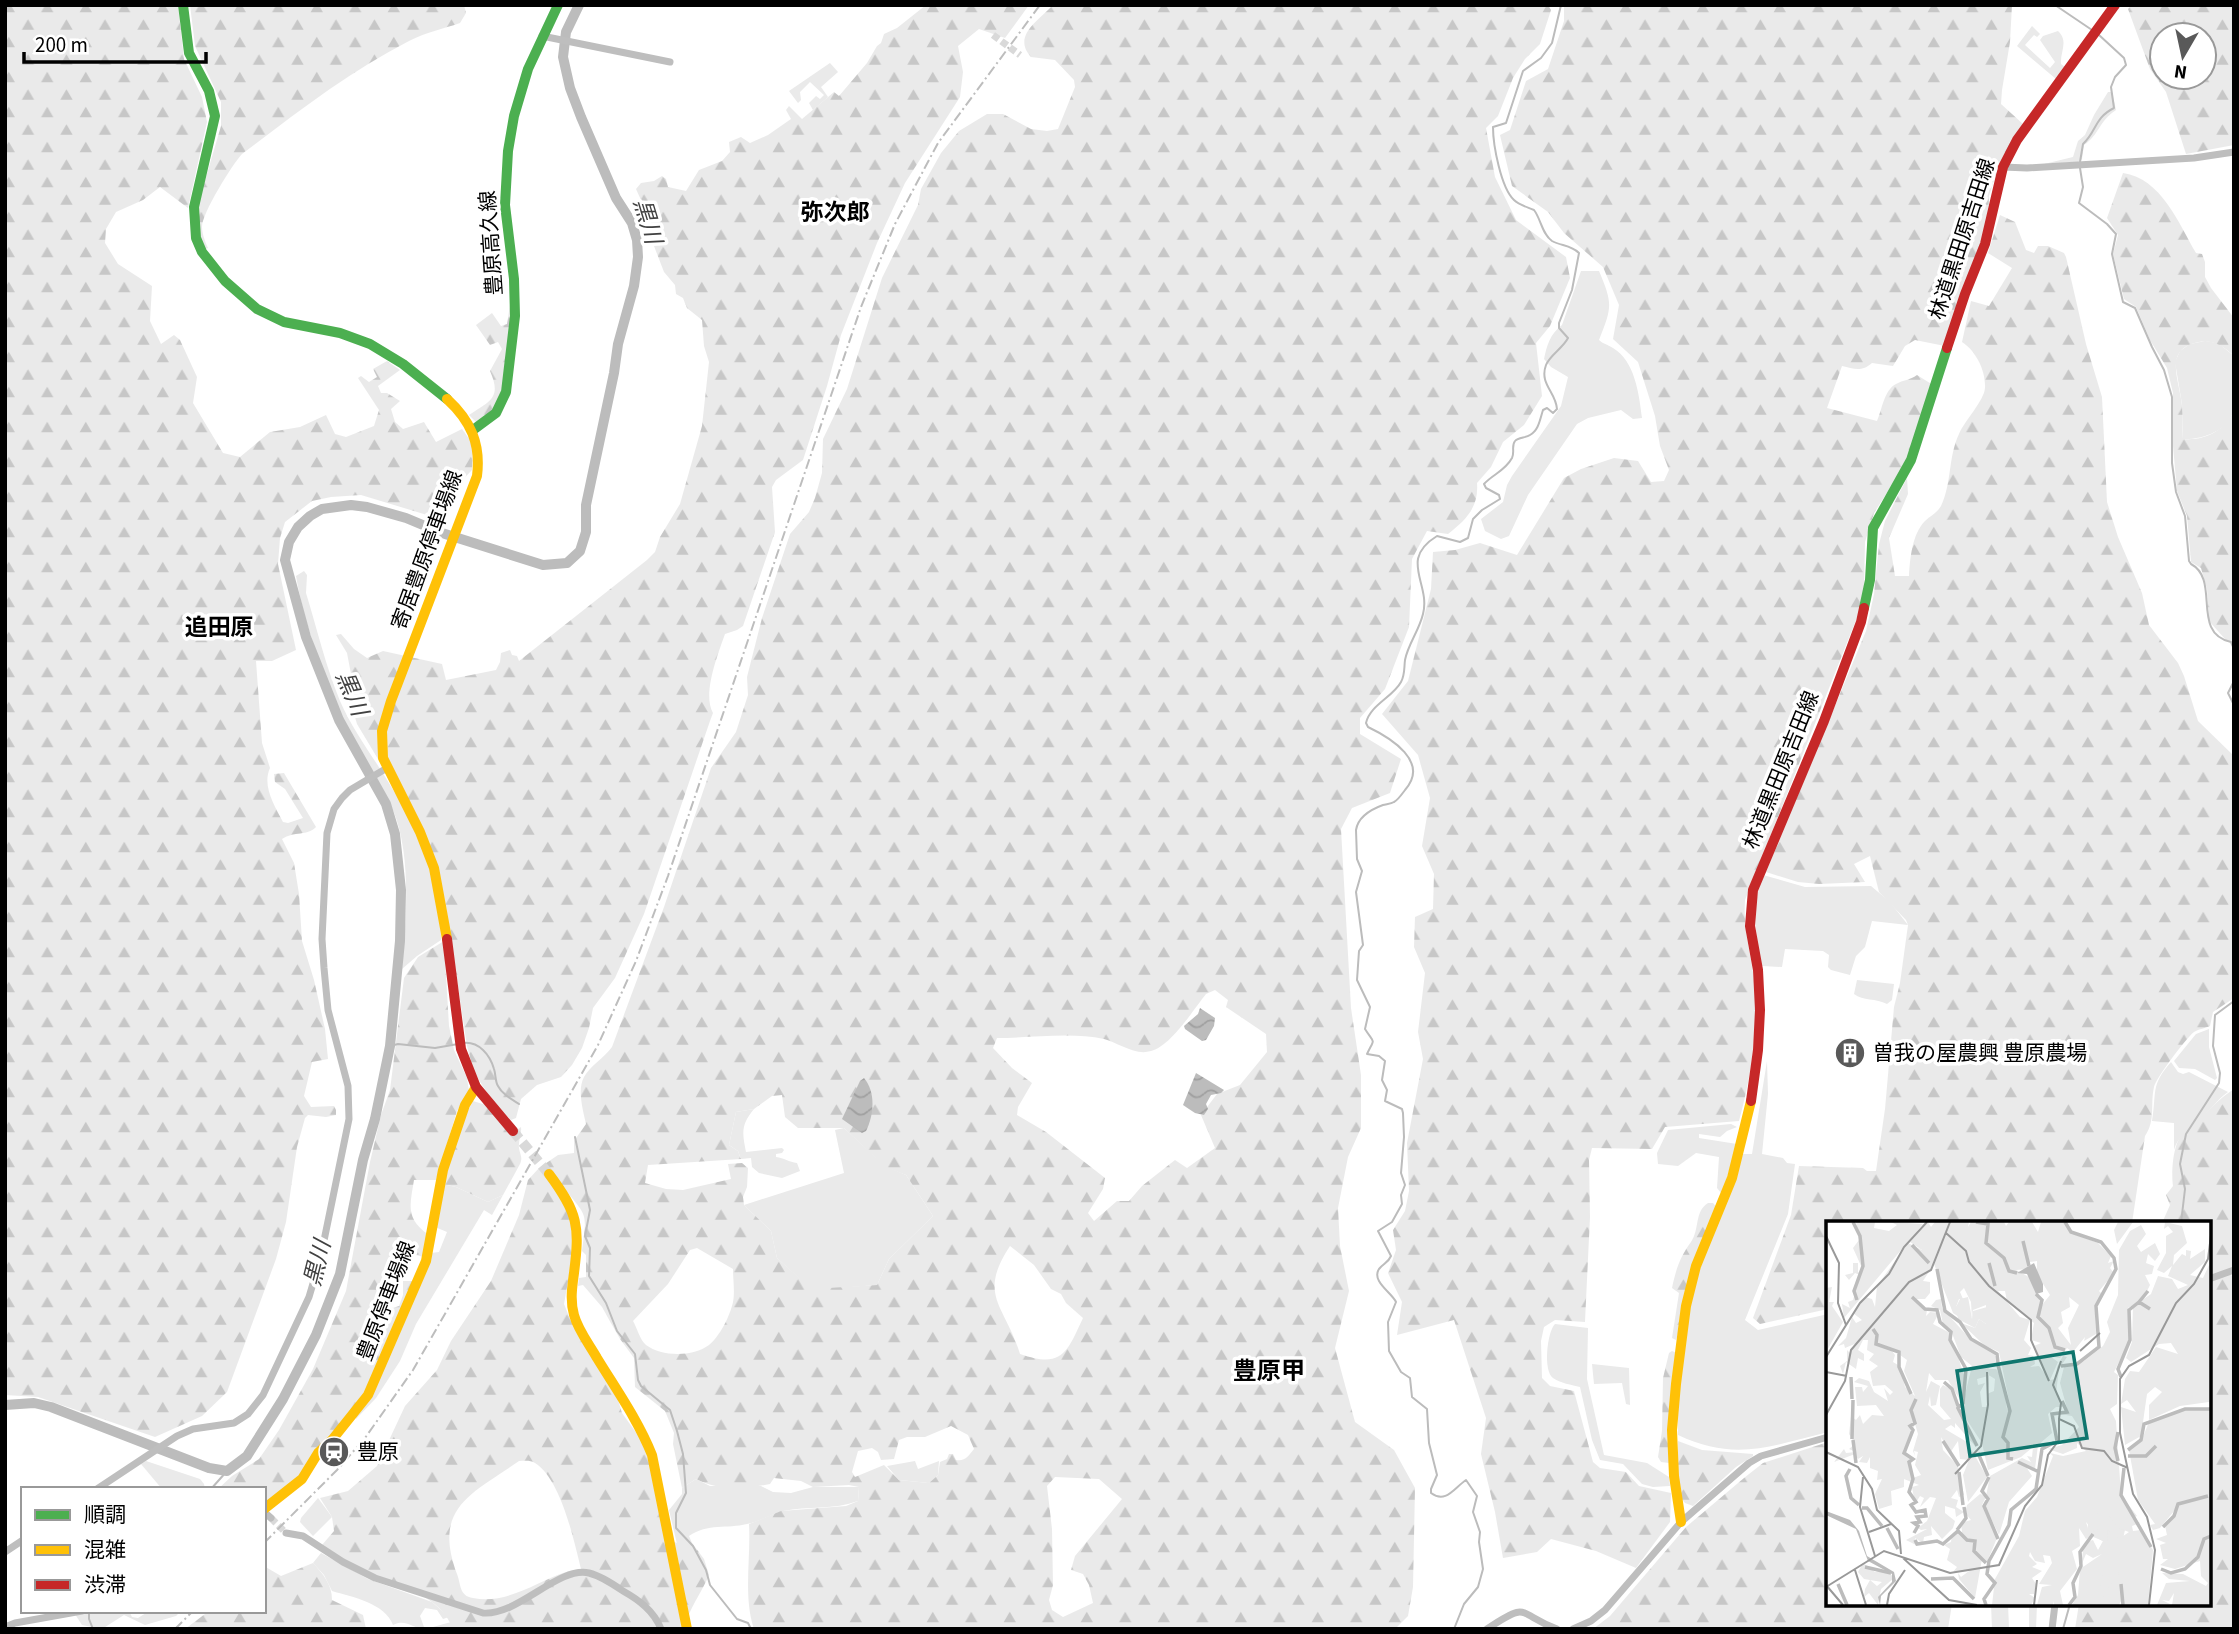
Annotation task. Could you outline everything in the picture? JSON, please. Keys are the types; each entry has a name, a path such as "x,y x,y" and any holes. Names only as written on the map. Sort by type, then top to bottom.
{"main road":[{"path":"183,5 189,53 209,91 214,107 214,128 197,189 193,217 197,244 206,261 243,298 271,319 352,337 380,351 438,391 461,413 473,430"},
{"name":"豊原高久線","path":"473,430 496,413 506,392 515,305 505,181 514,116 528,69 558,5"},
{"name":"林道黒田原吉田線","path":"1681,1522 1674,1488 1672,1442 1676,1380 1687,1301 1692,1276 1731,1177 1753,1088 1760,1005 1759,982 1749,933 1749,906 1753,890 1824,721 1861,622 1870,580 1873,528 1900,482 1918,440 1965,294 1985,244 2003,166 2017,140 2115,5"},
{"name":"寄居豊原停車場線","path":"473,430 478,466 473,487 386,715 383,747 384,770 420,832 434,868 442,903 461,1049 476,1087"},
{"path":"476,1087 513,1131"},
{"name":"豊原停車場線","path":"266,1509 302,1479 318,1453 369,1395 426,1261 443,1170 466,1105 476,1087"},
{"path":"549,1174 566,1197 576,1219 578,1240 571,1298 574,1316 644,1435 652,1455 687,1629"}],"street":[{"path":"542,36 670,62"},
{"path":"2003,166 2026,168 2194,158 2234,152"},
{"path":"100,1487 177,1436 193,1429 234,1423 257,1405 300,1319 316,1276 349,1119 348,1086 328,1010 324,968 322,939 327,833 334,808 353,789 384,770"},
{"path":"2211,1278 2234,1270"},
{"path":"1573,1629 1591,1622 1605,1610 1681,1522 1749,1463 1762,1456 1826,1438"},
{"path":"266,1513 271,1518"},
{"path":"286,1533 303,1536 343,1562 375,1578 483,1613 508,1608 571,1574 590,1573 635,1598 649,1610 661,1629"},
{"path":"5,1552 21,1541"},
{"path":"2052,1629 2055,1606"},
{"path":"1487,1629 1510,1613 1522,1611 1557,1629"},
{"path":"5,1627 71,1613"}],"green space":[{"path":"5,5 178,5 184,59 202,97 207,122 188,208 160,187 143,200 116,212 106,229 105,243 118,264 152,286 150,321 161,344 174,335 180,340 197,377 193,403 223,453 240,457 270,432 300,427 326,415 335,434 346,437 374,426 379,410 358,378 361,376 369,382 377,377 373,369 387,361 400,370 378,386 381,393 387,393 400,401 391,409 395,422 403,429 424,422 436,442 462,429 473,444 472,470 451,492 443,513 437,518 361,495 312,501 285,522 280,538 278,564 296,650 272,661 256,661 262,743 270,768 268,789 283,822 303,818 285,789 275,782 274,774 284,773 316,827 309,832 282,839 294,863 302,941 325,1029 328,1059 312,1062 304,1096 311,1107 334,1106 336,1115 308,1115 305,1118 297,1147 286,1222 276,1259 227,1392 202,1416 155,1437 38,1397 5,1395"},
{"path":"190,5 464,5 466,13 460,23 415,38 365,66 242,154 225,178 203,220 202,227 208,248 203,250 196,211 221,126 221,102 195,46"},
{"path":"926,5 1029,5 1005,38 979,29 958,46 963,72 960,97 905,183 877,243 841,335 803,460 776,480 772,487 775,532 743,626 725,634 710,685 710,705 713,713 644,914 615,978 593,1008 582,1048 572,1065 561,1077 537,1085 521,1099 516,1118 511,1120 494,1104 474,1072 467,1046 446,907 390,765 378,759 357,724 350,700 351,674 347,653 336,635 341,634 354,649 367,658 383,651 442,664 446,680 496,670 501,653 510,650 519,661 655,552 660,537 680,504 702,426 709,362 704,346 702,320 687,308 683,298 676,294 675,285 664,272 654,246 655,231 636,189 641,183 654,181 662,176 668,187 686,191 699,170 722,161 730,152 729,142 741,137 750,143 768,135 791,119 786,110 789,106 802,119 834,92 839,96 867,63 884,34 897,28"},
{"path":"1053,5 1548,5 1551,10 1540,44 1525,59 1513,78 1498,116 1486,128 1495,177 1516,220 1566,257 1570,278 1550,326 1536,343 1542,396 1524,425 1503,442 1491,467 1477,483 1476,499 1466,518 1448,534 1427,531 1412,559 1409,627 1385,689 1360,718 1360,734 1401,759 1390,793 1352,808 1341,829 1351,1008 1361,1075 1361,1128 1348,1157 1338,1208 1340,1246 1349,1291 1335,1348 1355,1422 1394,1450 1415,1488 1413,1587 1408,1616 1395,1629 754,1629 748,1590 749,1524 781,1511 846,1506 858,1501 859,1487 813,1487 801,1481 774,1478 770,1484 741,1488 714,1486 696,1479 682,1488 673,1444 674,1433 665,1411 635,1387 634,1358 602,1307 583,1285 578,1286 579,1278 586,1277 586,1255 582,1251 585,1221 581,1210 563,1187 575,1242 564,1304 570,1319 615,1390 622,1413 645,1445 669,1540 692,1543 704,1559 709,1575 684,1629 453,1629 439,1608 420,1594 374,1575 322,1545 334,1531 332,1517 320,1498 348,1491 377,1466 405,1406 437,1370 451,1341 491,1281 519,1215 528,1180 539,1168 558,1155 574,1153 574,1141 586,1124 581,1100 582,1082 590,1069 612,1047 664,907 711,768 736,732 748,695 747,677 762,618 790,534 809,512 815,498 822,473 823,439 847,389 882,278 918,205 921,189 941,153 959,131 987,114 1003,114 1031,129 1058,129 1075,87 1074,80 1055,60 1031,57 1024,42 1029,29","holes":["1215,990 1228,1000 1226,1007 1266,1034 1267,1052 1240,1085 1217,1094 1201,1115 1215,1148 1187,1168 1175,1160 1142,1186 1129,1201 1117,1201 1094,1221 1088,1213 1103,1189 1105,1178 1046,1132 1017,1115 1018,1107 1032,1083 1012,1068 993,1048 997,1038 1091,1037 1133,1050 1151,1051 1159,1048 1174,1035 1206,994","782,1095 785,1117 798,1128 844,1128 885,1167 906,1175 933,1216 889,1259 877,1285 812,1289 777,1258 771,1231 744,1205 748,1168 742,1163 728,1164 731,1179 683,1190 645,1183 648,1165 741,1159 738,1151 729,1145 736,1112 754,1109 772,1096","1010,1246 1034,1265 1051,1289 1061,1294 1066,1303 1083,1318 1062,1354 1046,1359 1020,1354 997,1300 996,1277 1000,1263","697,1248 733,1269 732,1307 721,1331 709,1345 695,1352 678,1354 660,1352 642,1340 633,1321 668,1284 690,1250","951,1426 968,1435 974,1449 962,1460 956,1460 953,1454 949,1454 947,1459 940,1462 938,1475 929,1483 899,1480 884,1465 855,1477 852,1472 858,1451 872,1448 878,1452 881,1460 894,1459 899,1440 925,1437","519,1461 533,1462 544,1471 559,1496 581,1569 568,1571 497,1598 473,1598 465,1595 451,1551 450,1533 453,1518 461,1505 486,1483","1055,1477 1099,1479 1122,1499 1075,1556 1071,1570 1083,1574 1093,1603 1063,1617 1052,1610 1049,1600 1053,1585 1052,1529 1047,1486"]},
{"path":"1564,5 2012,5 2001,104 2023,124 1998,168 1989,196 1988,222 1945,346 1915,340 1905,346 1893,366 1872,363 1858,369 1842,366 1827,408 1877,421 1886,395 1896,384 1917,375 1933,385 1908,460 1874,513 1865,542 1864,587 1860,610 1745,900 1745,922 1754,981 1755,1034 1739,1121 1665,1127 1652,1149 1592,1148 1589,1160 1590,1217 1585,1322 1555,1320 1544,1327 1541,1341 1542,1378 1550,1386 1574,1391 1593,1462 1600,1468 1626,1472 1639,1486 1671,1493 1670,1522 1636,1568 1596,1551 1551,1539 1537,1552 1503,1558 1481,1454 1486,1418 1454,1320 1397,1335 1402,1302 1388,1273 1396,1250 1393,1230 1405,1211 1409,1191 1407,1143 1423,1059 1418,1032 1425,973 1414,947 1415,917 1433,909 1434,874 1422,846 1430,798 1418,755 1382,714 1408,681 1431,589 1433,552 1455,550 1480,543 1517,555 1564,478 1614,458 1638,461 1651,482 1664,481 1669,470 1638,362 1613,339 1619,305 1603,267 1564,233 1548,212 1512,186 1500,135 1510,130 1526,81 1548,69 1564,21"},
{"path":"2132,5 2234,5 2234,145 2186,154 2165,91 2218,91 2218,21 2148,21 2148,64 2128,9"},
{"path":"2032,26 2040,34 2037,37 2034,35 2025,45 2050,68 2055,62 2040,40 2043,36 2058,31 2063,39 2061,64 2065,67 2056,79 2017,46"},
{"path":"830,63 838,72 821,87 828,97 813,110 809,103 816,96 820,99 824,95 810,82 800,92 801,100 798,103 789,91"},
{"path":"2108,92 2112,92 2116,110 2084,145 2082,159 2078,162 2044,164 2073,157 2078,141 2085,135"},
{"path":"2123,173 2148,184 2167,204 2196,253 2202,254 2205,277 2234,318 2234,356 2218,344 2199,342 2180,351 2176,367 2182,406 2183,439 2199,438 2213,433 2225,424 2234,411 2234,644 2225,639 2209,621 2207,589 2201,568 2191,562 2187,516 2177,491 2173,446 2173,393 2167,368 2150,340 2136,307 2124,299 2113,254 2118,235 2107,218"},
{"path":"2000,215 2015,222 2026,250 2034,253 2038,246 2048,246 2064,253 2066,257 2086,344 2102,397 2107,502 2118,537 2142,593 2149,625 2178,663 2198,721 2234,756 2234,998 2213,1012 2210,1026 2190,1035 2156,1082 2132,1221 1826,1221 1826,1309 1760,1324 1753,1318 1791,1215 1799,1166 1863,1168 1876,1171 1885,1109 1894,1007 1908,925 1879,892 1870,856 1854,864 1865,882 1798,882 1766,872 1866,631 1885,521 1907,478 1908,494 1889,538 1895,576 1909,576 1914,540 1921,526 1941,506 1956,443 1984,393 1982,368 1976,356 1962,342 1971,301 1989,306 2012,268 1988,253"},
{"path":"1581,271 1599,271 1607,291 1609,306 1599,340 1620,354 1631,370 1642,418 1633,419 1621,410 1588,418 1577,424 1528,495 1509,536 1501,539 1485,531 1481,519 1503,502 1512,476 1561,406 1568,377 1551,367 1544,359 1550,340 1562,325"},
{"path":"513,304 508,373 494,413 476,422 469,415 492,398 495,387 490,371 502,349 498,342 490,345 476,325 492,313 501,326 507,324 510,305"},
{"path":"2205,341 2218,343 2234,356 2236,392 2233,412 2226,424 2213,433 2183,439 2182,404 2175,362 2180,351 2190,344"},
{"path":"304,571 307,575 306,593 340,701 402,805 420,841 438,900 441,940 402,969 406,888 399,828 388,798 334,703 301,602 296,576"},
{"path":"1763,875 1805,887 1871,886 1890,902 1908,925 1872,921 1865,947 1856,956 1850,975 1831,970 1828,967 1829,955 1823,951 1785,949 1782,967 1762,966 1755,920"},
{"path":"444,941 449,1026 454,1050 467,1078 469,1091 457,1111 436,1180 414,1180 411,1211 416,1223 429,1235 424,1257 407,1253 392,1276 386,1304 393,1308 399,1306 403,1295 403,1281 413,1281 366,1393 298,1477 266,1503 266,1487 220,1487 259,1459 279,1430 313,1369 346,1291 370,1162 390,1090 404,978 418,957"},
{"path":"1857,980 1894,984 1892,1000 1887,1004 1854,994"},
{"path":"2209,1029 2209,1047 2217,1078 2215,1080 2195,1069 2179,1068 2174,1061 2196,1034"},
{"path":"1767,1061 1768,1094 1762,1154 1783,1158 1787,1163 1795,1164 1788,1214 1745,1320 1758,1330 1826,1314 1826,1433 1771,1446 1735,1450 1698,1443 1678,1435 1679,1395 1688,1314 1708,1244 1743,1154 1752,1154"},
{"path":"2171,1062 2178,1072 2189,1072 2228,1092 2182,1136 2174,1150 2174,1123 2152,1121 2157,1084"},
{"path":"2234,1089 2234,1272 2231,1274 2234,1281 2234,1629 2075,1629 2079,1606 2211,1606 2211,1221 2163,1221 2170,1205 2166,1195 2173,1186 2172,1173 2177,1144 2185,1131"},
{"path":"473,1101 486,1105 512,1134 521,1127 520,1164 503,1195 488,1202 456,1187 442,1184 463,1120"},
{"path":"754,1109 744,1129 746,1152 782,1148 782,1153 776,1154 776,1157 797,1163 800,1171 782,1178 759,1173 752,1167 751,1158 741,1159 738,1151 729,1145 736,1112"},
{"path":"1731,1124 1737,1127 1720,1137 1699,1134 1699,1138 1737,1144 1722,1194 1717,1188 1719,1157 1696,1153 1678,1166 1658,1164 1657,1153 1668,1130"},
{"path":"844,1128 885,1166 906,1175 933,1216 889,1259 877,1285 812,1290 777,1258 771,1231 744,1205 844,1173 835,1130"},
{"path":"442,1184 456,1187 488,1202 503,1195 492,1215 484,1210 416,1324 400,1361 376,1398 356,1419 431,1253 439,1252 447,1232 435,1227"},
{"path":"1708,1203 1713,1203 1718,1209 1676,1340 1672,1338 1679,1293 1672,1288 1681,1258 1694,1237 1701,1211"},
{"path":"1555,1324 1588,1328 1587,1379 1604,1455 1647,1463 1669,1477 1670,1486 1653,1487 1642,1484 1623,1464 1600,1460 1592,1440 1580,1387 1553,1378 1548,1368 1547,1351"},
{"path":"1669,1353 1677,1353 1669,1463 1661,1462 1658,1457 1662,1431 1663,1378"},
{"path":"1592,1364 1629,1368 1630,1405 1626,1404 1622,1383 1594,1384"},
{"path":"1678,1441 1702,1450 1753,1456 1736,1467 1693,1506 1685,1503 1678,1495"},
{"path":"1826,1443 1826,1606 1952,1606 1948,1629 1593,1629 1610,1616 1686,1527 1763,1463"},
{"path":"146,1461 200,1479 205,1487 160,1487 141,1464"},
{"path":"915,1461 918,1469 939,1461 938,1475 929,1483 899,1480 887,1466"},
{"path":"696,1479 710,1486 761,1486 773,1492 791,1493 813,1487 859,1487 858,1501 840,1506 783,1511 752,1523 703,1529 689,1536 692,1543 677,1544 669,1510 682,1494 682,1488"},
{"path":"318,1498 332,1517 313,1536 300,1522"},
{"path":"321,1553 368,1579 432,1602 449,1617 443,1619 437,1610 425,1608 420,1616 424,1627 451,1622 453,1629 422,1629 401,1623 393,1625 389,1617 375,1606 332,1591 324,1575 313,1563"},
{"path":"313,1563 329,1584 332,1600 363,1615 366,1629 185,1629 206,1613 266,1613 266,1567 281,1576"},
{"path":"1991,1606 2008,1606 2009,1628 2029,1627 2029,1606 2037,1606 2036,1629 1992,1629"},
{"path":"74,1613 130,1613 132,1617 138,1618 146,1613 179,1613 145,1625 124,1615 102,1629 82,1625"}],"water":[{"path":"1200,1008 1215,1018 1214,1026 1206,1040 1202,1041 1184,1026 1198,1014"},
{"path":"1196,1073 1224,1090 1211,1095 1204,1115 1183,1105"},
{"path":"864,1078 872,1097 872,1111 869,1125 862,1133 842,1119 860,1081"}],"waterway":[{"name":"黒川","path":"5,1405 34,1403 51,1407 209,1468 227,1471 247,1456 283,1399 316,1335 340,1274 390,1046 400,941 401,890 395,834 386,804 339,720 306,637 285,560 289,542 298,527 310,516 322,509 351,505 406,518 442,533 543,565 567,563 580,551 586,532 586,505 638,257 632,223 616,198 570,88 563,57 566,32 579,5"},
{"path":"1454,1629 1464,1604 1478,1587 1483,1569 1480,1532 1473,1512 1477,1496 1466,1480 1446,1496 1431,1493 1437,1475 1429,1443 1427,1409 1412,1397 1410,1378 1401,1372 1389,1351 1388,1322 1396,1302 1378,1278 1379,1269 1391,1256 1378,1231 1392,1222 1402,1204 1401,1195 1405,1185 1401,1173 1403,1113 1402,1109 1385,1101 1387,1090 1382,1080 1385,1061 1379,1056 1367,1054 1373,1041 1365,1029 1370,1007 1357,980 1359,951 1363,945 1356,892 1362,871 1357,859 1356,830 1366,814 1397,800 1412,780 1413,770 1404,752 1366,723 1372,711 1401,682 1406,654 1423,614 1423,592 1418,572 1419,554 1437,536 1460,542 1468,538 1473,519 1500,499 1499,495 1484,484 1509,462 1513,456 1515,441 1533,433 1543,410 1547,408 1553,413 1557,409 1544,372 1548,361 1568,338 1559,328 1559,323 1572,290 1579,253 1573,248 1552,241 1534,210 1518,203 1509,194 1499,166 1493,127 1506,123 1523,71 1541,58 1552,43 1561,5"},
{"path":"2055,5 2092,30"},
{"path":"2080,162 2083,144 2099,120 2114,108 2111,87 2115,77 2126,65 2124,58 2099,35"},
{"path":"2080,168 2083,187 2079,203 2116,234 2112,254 2123,302 2135,308 2164,370 2172,397 2172,463 2176,492 2185,516 2189,561 2200,572 2204,582 2208,618 2212,628 2219,637 2231,642 2234,649"},
{"path":"2234,681 2228,693 2234,705"},
{"path":"2181,1221 2185,1189 2180,1164 2186,1134 2219,1083 2220,1073 2213,1046 2215,1015 2234,1001"},
{"path":"463,1043 474,1044 487,1054 500,1089 519,1104"},
{"path":"390,1046 398,1044 435,1048 458,1044"},
{"path":"575,1137 590,1210 585,1236 590,1248 589,1276 606,1303 617,1331 635,1354 641,1386 670,1410 683,1454 686,1493 676,1513 676,1528 693,1546 706,1570 710,1585 737,1619 748,1623 751,1629"},
{"path":"213,1487 227,1471"},
{"path":"2063,1629 2069,1606"},
{"path":"89,1613 93,1629"}],"tunnel":[{"path":"993,35 1020,55"},
{"path":"513,1131 549,1174"},
{"path":"271,1518 286,1533"}],"railway":[{"path":"266,1541 365,1438 413,1370 598,1045 636,961 668,876 861,307 895,224 938,143 1040,5"},
{"path":"175,1629 191,1613"}],"traffic: fast":[{"path":"183,5 189,53 209,91 215,116 194,207 196,238 202,252 225,281 257,309 284,322 340,333 370,344 403,364 447,399"},
{"path":"473,430 496,413 506,392 515,316 514,279 505,205 508,151 514,116 528,69 558,5"},
{"path":"1864,608 1870,580 1873,528 1911,460 1947,348"}],"traffic: slow":[{"path":"447,399 468,425 476,443 477,476 382,731 383,758 420,832 434,868 447,939"},
{"path":"266,1507 302,1479 318,1453 332,1440 368,1395 426,1261 443,1170 465,1105 476,1087"},
{"path":"1681,1522 1674,1476 1672,1430 1686,1306 1696,1266 1732,1178 1751,1101"},
{"path":"549,1174 566,1199 575,1220 577,1243 572,1299 576,1321 633,1417 652,1455 687,1629"}],"traffic: jam":[{"path":"1947,348 1985,244 2003,167 2017,140 2115,5"},
{"path":"1751,1101 1760,1010 1758,970 1750,926 1753,890 1824,721 1864,608"},
{"path":"447,939 461,1049 476,1087 513,1131"}],"place":[{"name":"曽我の屋農興 豊原農場","path":"1850,1053"},
{"name":"豊原","path":"334,1452"}],"district":[{"name":"弥次郎","path":"835,212"},
{"name":"追田原","path":"219,627"},
{"name":"豊原甲","path":"1269,1371"}]}
